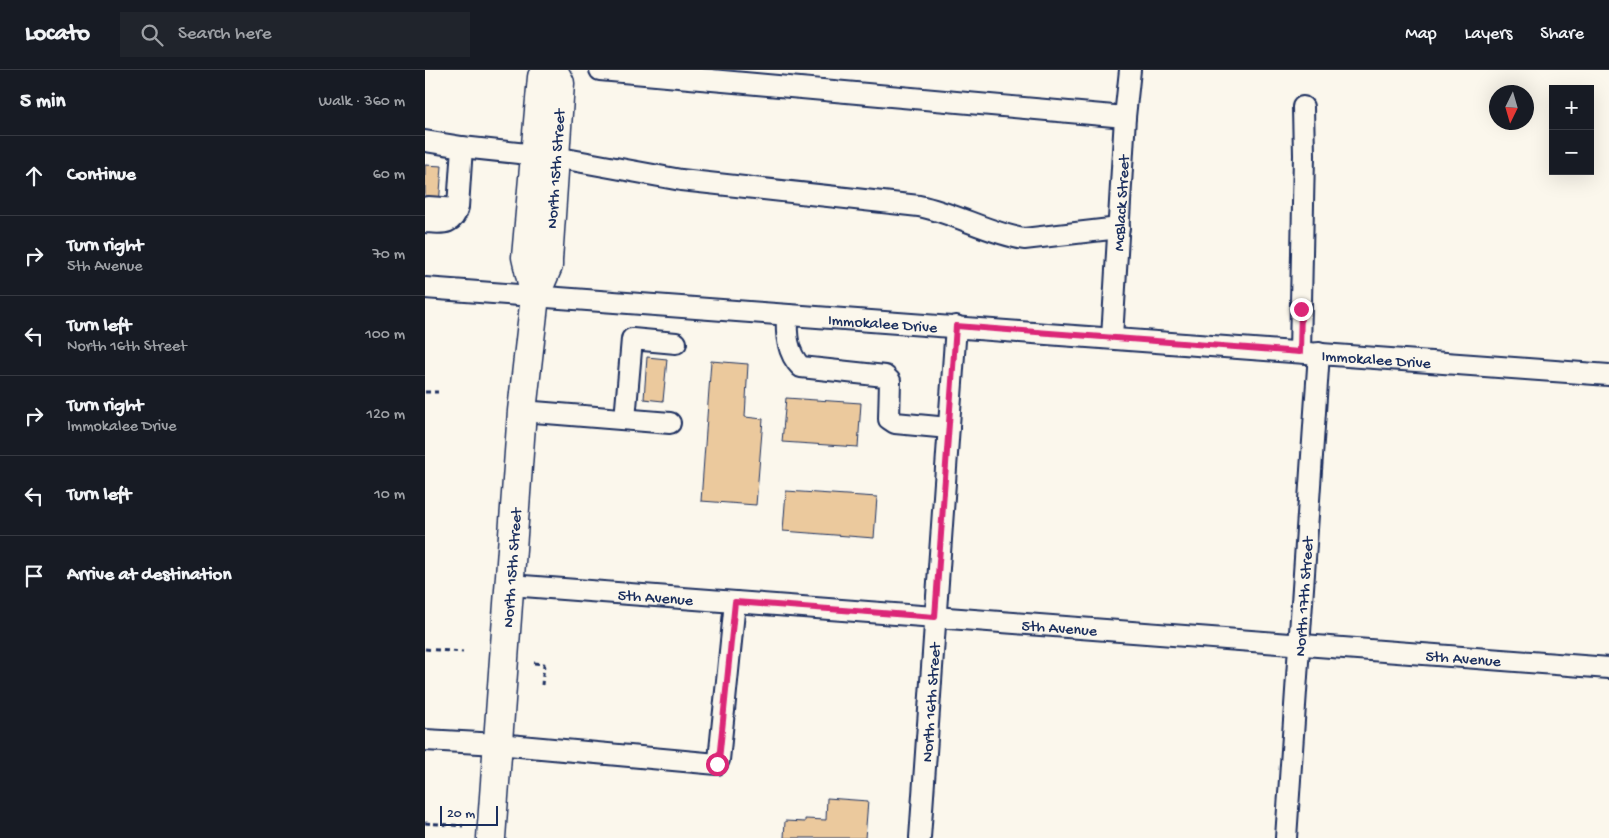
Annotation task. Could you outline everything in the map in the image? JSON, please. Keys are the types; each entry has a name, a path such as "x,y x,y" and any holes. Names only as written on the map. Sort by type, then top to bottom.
{"highway":[{"name":"North 15th Street","path":"491,838 523,411 535,296 547,266 542,77 547,70"},
{"name":"North 15th Street","path":"544,156 560,83 553,70"}],"street":[{"path":"600,70 1125,117"},
{"name":"McBlack Street","path":"1112,338 1125,117 1130,70"},
{"name":"North 17th Street","path":"1286,838 1299,645 1310,352 1303,107"},
{"path":"425,141 544,156 681,180 919,206 940,211 1009,237 1024,239 1119,228"},
{"path":"426,214 440,223 450,221 455,216 462,147"},
{"name":"Immokalee Drive","path":"425,288 1609,375"},
{"path":"787,315 789,347 794,360 801,368 885,376 890,381 889,419 895,424 949,428"},
{"name":"North 16th Street","path":"920,838 956,326"},
{"path":"625,419 632,339 676,343"},
{"path":"523,411 670,423"},
{"name":"5th Avenue","path":"510,585 1609,668"},
{"path":"425,740 498,744 717,764 719,760 735,602"}],"path":[{"path":"425,392 438,392"},
{"path":"425,649 463,652"},
{"path":"535,663 544,664 542,685"},
{"path":"425,823 463,826"}],"building":[{"path":"425,165 442,166 439,205 425,204"},
{"path":"647,357 667,359 663,401 644,399"},
{"path":"711,361 748,364 745,417 763,419 756,505 701,501"},
{"path":"786,398 861,403 858,447 782,442"},
{"path":"786,491 877,497 874,538 783,531"},
{"path":"827,798 868,801 865,838 784,838 785,821 805,822 805,819 826,820"}],"route":[{"path":"717,764 719,760 735,602 935,617 956,326 1300,352 1301,309"}]}
